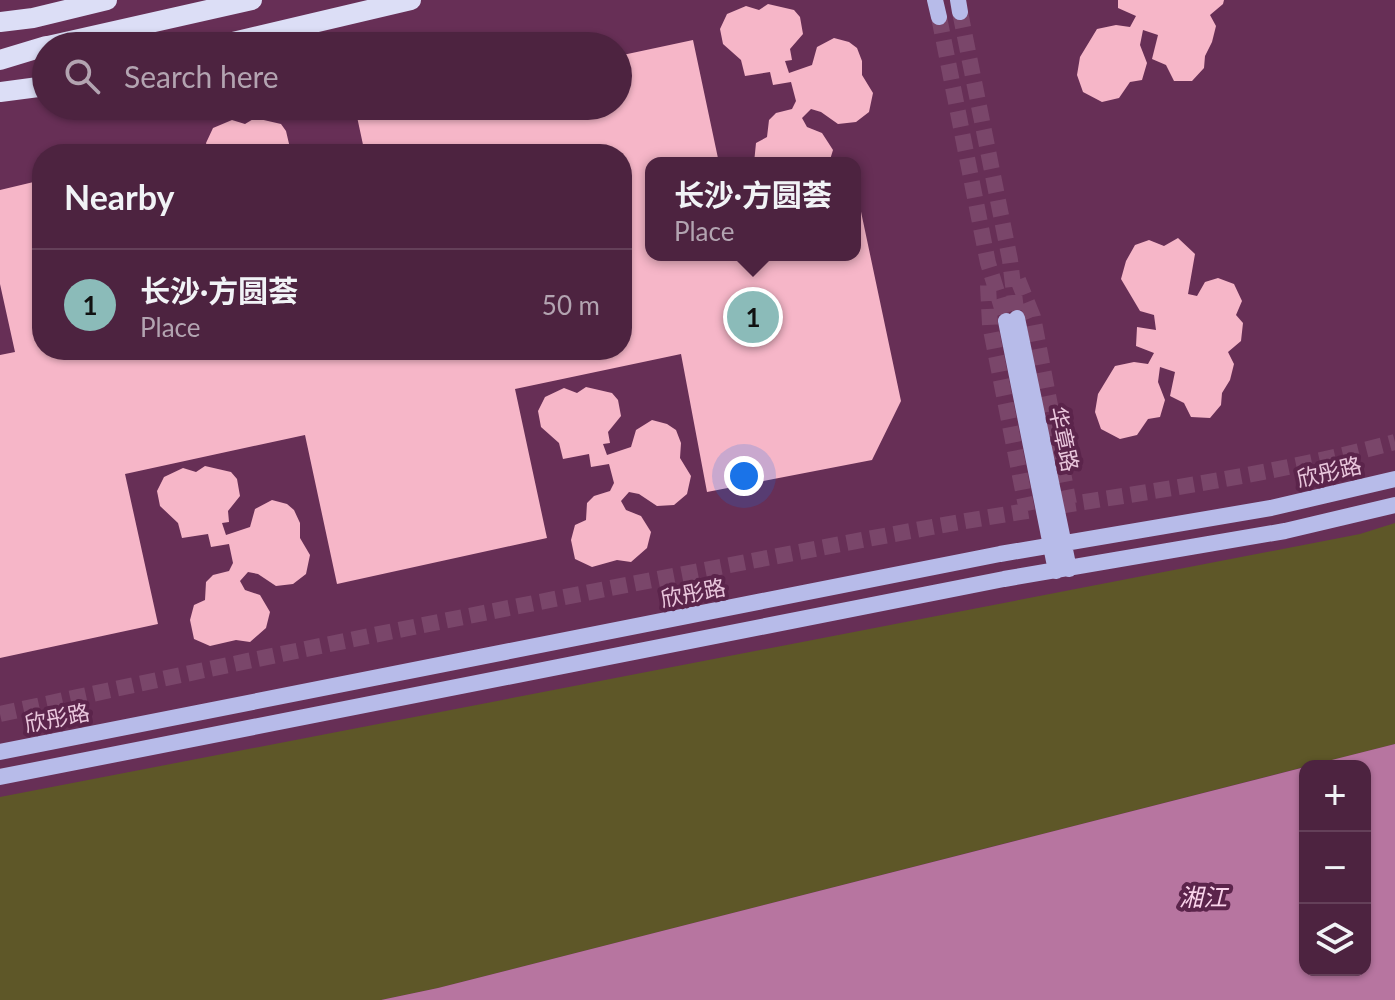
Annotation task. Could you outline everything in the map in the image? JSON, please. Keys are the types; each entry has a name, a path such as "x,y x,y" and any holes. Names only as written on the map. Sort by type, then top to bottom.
{"main road":[{"path":"0,22 33,18 107,0"},
{"path":"109,32 252,0"},
{"path":"275,32 411,0"},
{"path":"0,60 32,50"},
{"path":"0,92 32,88"},
{"name":"华章路","path":"1011,320 1062,570"},
{"name":"欣彤路","path":"0,752 1057,544 1271,508 1395,479"},
{"path":"0,777 1062,570 1285,531 1395,505"}],"shaded area":[{"path":"1395,523 1395,744 1332,760 1299,760 1299,768 381,1000 0,1000 0,797 1360,534"}],"water":[{"name":"湘江","path":"1395,744 1395,1000 381,1000 1299,769 1299,976 1371,976 1371,760 1332,760"}],"building":[{"path":"1118,0 1224,0 1210,15 1216,26 1212,42 1205,56 1204,68 1192,81 1174,81 1166,65 1152,59 1158,35 1143,30 1140,45 1147,63 1142,80 1130,82 1119,98 1102,102 1083,92 1077,75 1080,57 1097,29 1116,25 1130,27 1136,16 1118,8"},
{"path":"768,4 794,10 800,17 803,34 790,49 792,60 785,61 789,73 812,65 817,47 834,38 857,48 862,61 862,75 873,93 869,112 856,122 838,124 811,109 802,118 807,127 822,133 833,150 831,157 755,157 756,143 767,137 769,120 776,113 792,109 796,101 791,82 773,85 770,72 745,76 741,60 723,44 720,29 727,14 746,6 759,10"},
{"path":"693,40 718,157 645,157 645,261 861,261 861,212 901,401 872,460 707,492 681,354 515,389 547,538 337,584 305,435 125,474 158,624 0,658 0,355 15,352 0,284 0,190 32,182 32,360 632,360 632,144 363,144 358,120 632,120 632,53"},
{"path":"232,120 245,124 252,120 264,120 281,124 289,144 206,144 213,128"},
{"path":"1178,238 1195,254 1188,294 1197,296 1205,282 1218,278 1234,284 1242,301 1236,315 1243,323 1241,341 1228,352 1234,364 1230,380 1222,393 1221,405 1210,418 1191,417 1184,403 1170,396 1175,372 1160,367 1158,382 1165,400 1160,417 1148,419 1137,435 1120,439 1101,429 1095,412 1098,394 1115,366 1134,362 1148,364 1154,353 1136,346 1137,327 1156,330 1154,315 1140,311 1121,279 1126,261 1135,245 1149,240 1164,246"},
{"path":"586,387 612,393 618,400 621,416 608,432 610,443 603,444 607,455 631,447 636,430 652,420 676,430 681,443 680,458 691,476 687,494 674,505 657,506 639,494 629,492 621,501 626,510 641,516 651,532 647,548 631,562 617,560 592,567 575,559 571,540 575,525 586,520 587,503 594,496 610,491 614,483 609,464 591,467 589,454 563,459 559,443 541,427 538,411 545,397 564,388 577,393"},
{"path":"205,466 231,472 237,479 240,496 228,511 229,522 222,523 226,535 250,527 255,509 272,500 287,504 294,510 300,523 300,538 310,555 306,574 293,584 276,586 258,574 248,572 240,581 245,590 260,595 270,612 266,628 250,642 236,640 210,646 194,639 190,620 194,605 205,600 206,582 213,575 229,571 233,563 229,544 211,547 208,534 182,538 178,523 160,506 157,491 164,477 183,468 196,472"}],"tunnel":[{"path":"960,12 1010,260 1017,318"},
{"path":"939,17 988,263 1006,321"},
{"path":"1018,280 1033,317 1069,504"},
{"path":"988,285 990,325 1027,511"},
{"path":"0,714 581,594 932,527 1222,480 1395,442"}],"place":[{"name":"长沙·方圆荟","path":"753,317"}]}
